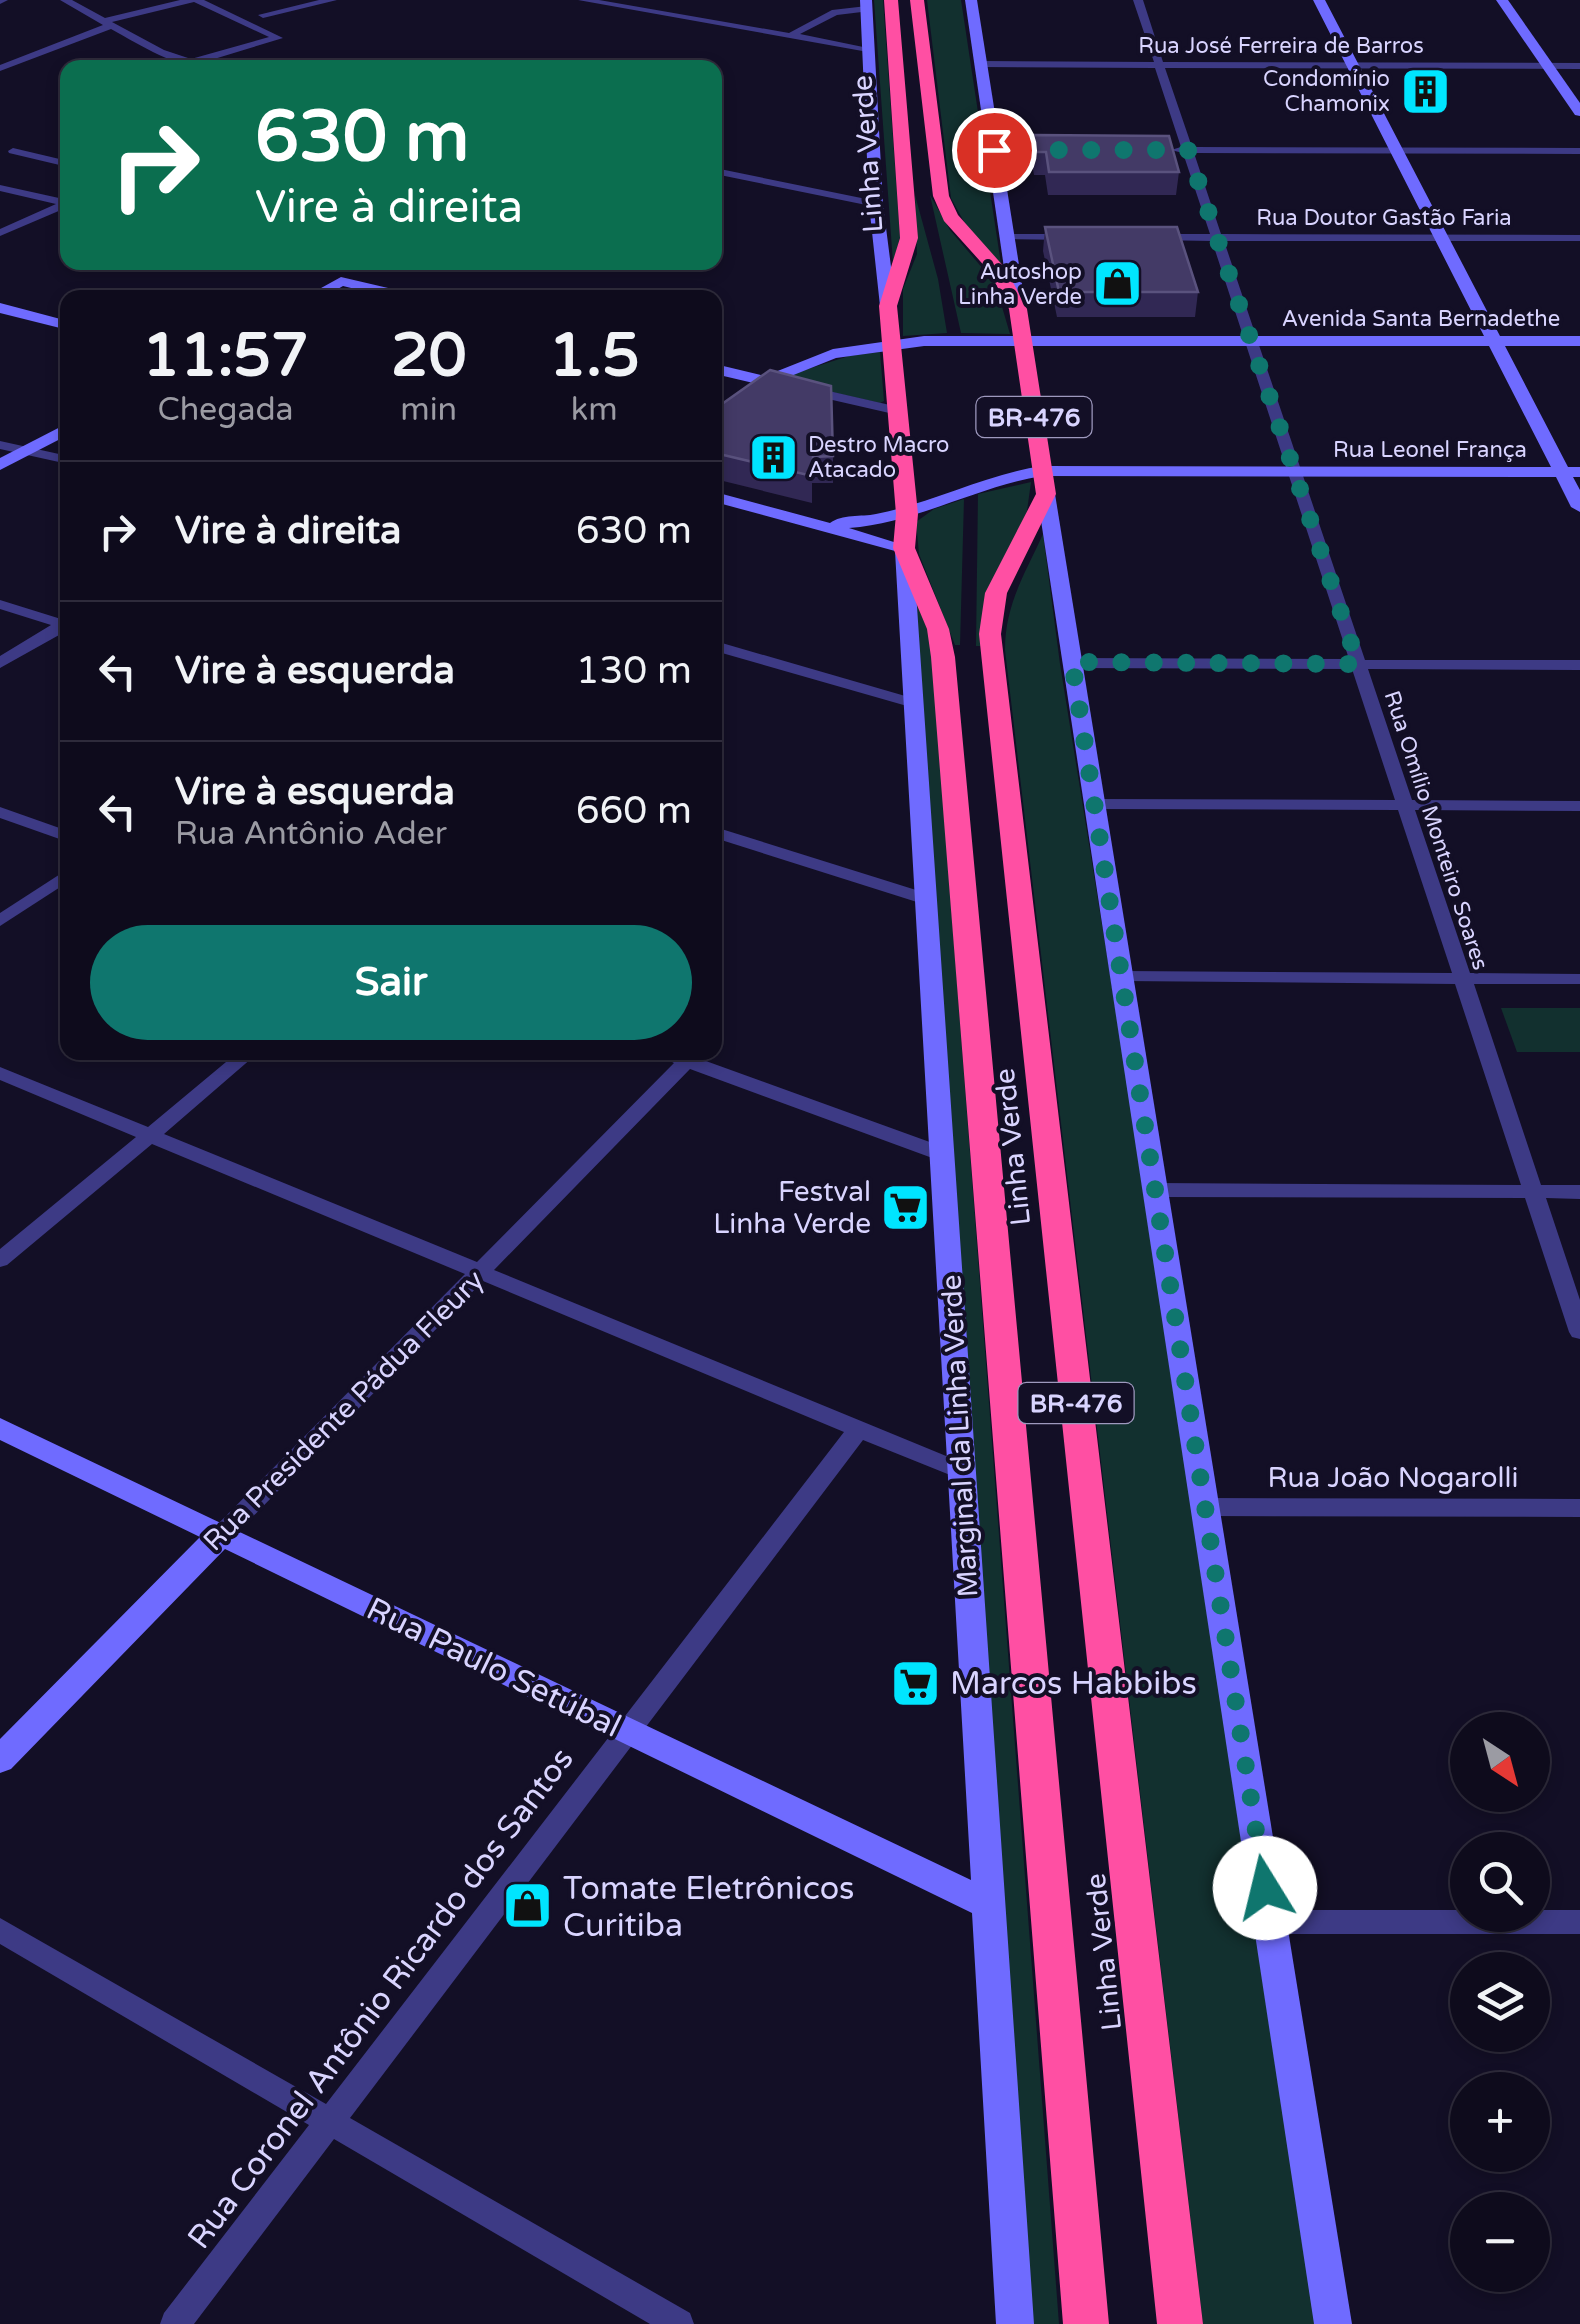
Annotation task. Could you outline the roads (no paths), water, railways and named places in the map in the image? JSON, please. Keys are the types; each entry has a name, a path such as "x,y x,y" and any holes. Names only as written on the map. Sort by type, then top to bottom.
{"highway":[{"name":"Linha Verde","path":"891,0 908,238 888,306 907,514 904,548 938,629 944,657 1086,2324"},
{"name":"BR-476","path":"916,0 941,196 950,217 997,269 1018,309 1044,483"},
{"name":"Linha Verde","path":"1044,483 996,593 990,634 1180,2324"}],"main road":[{"path":"971,0 1018,309"},
{"path":"1319,0 1494,340 1571,472 1580,507"},
{"path":"1502,0 1580,112"},
{"path":"866,4 876,204 888,306"},
{"path":"325,290 341,281 379,290"},
{"path":"0,308 60,324"},
{"name":"Avenida Santa Bernadethe","path":"760,385 814,360 891,343 1580,340"},
{"path":"722,371 760,385"},
{"path":"0,465 60,432"},
{"name":"Rua Leonel França","path":"809,521 866,522 907,514 974,484 1294,472 1571,472"},
{"path":"1044,483 1333,2324"},
{"path":"722,499 904,548"},
{"name":"Marginal da Linha Verde","path":"904,548 1014,2324"},
{"name":"Rua Paulo Setúbal","path":"0,1428 989,1905"},
{"name":"Rua Presidente Pádua Fleury","path":"0,1760 221,1535"}],"street":[{"path":"65,0 174,60"},
{"path":"0,68 107,23 195,0 278,38 196,60"},
{"path":"253,0 276,12"},
{"path":"263,14 332,0"},
{"path":"583,0 868,49"},
{"name":"Rua Omílio Monteiro Soares","path":"1138,0 1580,1332"},
{"path":"790,36 835,12 866,4"},
{"name":"Rua José Ferreira de Barros","path":"981,64 1580,66"},
{"path":"994,150 1074,150"},
{"path":"1169,150 1580,150"},
{"path":"13,152 60,162"},
{"path":"722,172 876,204"},
{"path":"2,188 60,201"},
{"path":"0,234 60,206"},
{"path":"1007,237 1084,237"},
{"name":"Rua Doutor Gastão Faria","path":"1140,237 1580,238"},
{"path":"760,385 898,412"},
{"path":"0,445 60,459"},
{"path":"0,604 60,622"},
{"path":"0,663 60,628"},
{"path":"722,648 913,703"},
{"path":"722,659 732,651"},
{"path":"1072,662 1580,664"},
{"path":"1094,804 1580,806"},
{"path":"0,812 60,834"},
{"path":"722,834 926,899"},
{"path":"0,922 60,880"},
{"path":"1122,976 1580,978"},
{"path":"0,1260 240,1060"},
{"path":"682,1060 942,1154"},
{"name":"Rua Presidente Pádua Fleury","path":"221,1535 687,1062"},
{"path":"0,1073 960,1472"},
{"path":"1155,1190 1580,1192"},
{"name":"Rua Coronel Antônio Ricardo dos Santos","path":"175,2324 859,1430"},
{"name":"Rua João Nogarolli","path":"1205,1507 1580,1508"},
{"path":"1270,1922 1580,1922"},
{"path":"0,1930 679,2324"}],"place":[{"name":"Condomínio Chamonix","path":"1425,91"},
{"name":"Autoshop Linha Verde","path":"1117,284"},
{"name":"Destro Macro Atacado","path":"773,457"},
{"name":"Festval Linha Verde","path":"906,1207"},
{"name":"Marcos Habbibs","path":"915,1683"},
{"name":"Tomate Eletrônicos Curitiba","path":"528,1906"}]}
